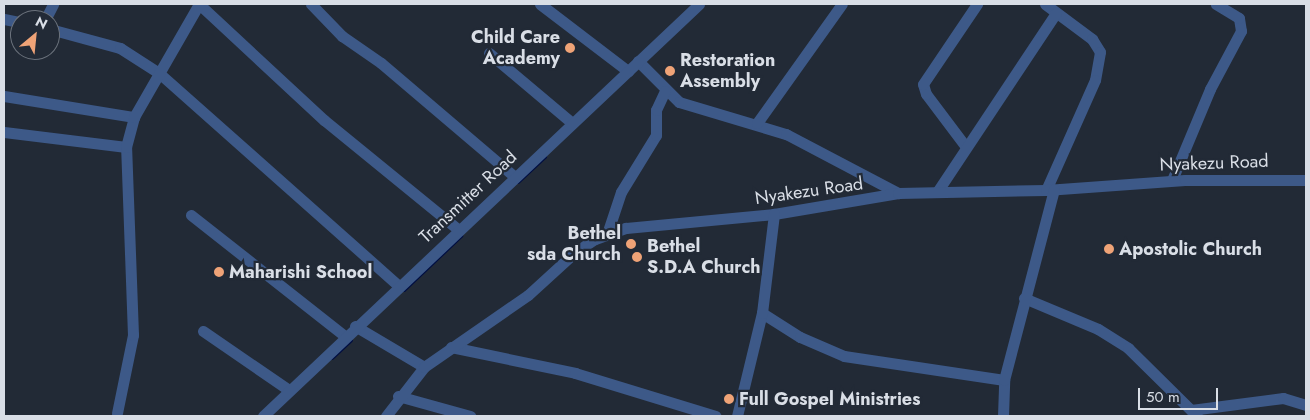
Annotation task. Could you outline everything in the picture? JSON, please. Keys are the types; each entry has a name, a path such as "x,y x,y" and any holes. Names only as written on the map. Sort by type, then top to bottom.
{"street":[{"path":"117,413 133,335 126,147 134,117 199,4 318,114 459,230"},
{"path":"311,4 342,36 381,63 515,177"},
{"path":"540,4 628,71"},
{"name":"Transmitter Road","path":"263,416 398,285 699,4"},
{"path":"757,123 842,4"},
{"path":"966,147 926,94 923,84 977,4"},
{"path":"1002,416 1004,380 1050,189 1095,80 1100,52 1092,39 1045,4"},
{"path":"1172,180 1210,89 1241,32 1239,18 1216,4"},
{"path":"937,192 1056,12"},
{"path":"60,32 120,48 159,72 398,285"},
{"path":"489,53 572,123"},
{"path":"638,61 665,91 698,109 757,123 817,149 898,193"},
{"path":"606,234 621,192 656,135 656,110 665,91"},
{"path":"4,96 134,117"},
{"path":"4,132 126,147"},
{"name":"Nyakezu Road","path":"386,416 398,396 424,367 528,296 574,253 606,234 774,214 898,193 1050,189 1172,180 1306,180"},
{"path":"737,416 762,313 774,214"},
{"path":"191,215 345,336"},
{"path":"1024,298 1098,329 1128,348 1194,413 1282,398 1306,405"},
{"path":"762,313 806,340 844,356 1004,380"},
{"path":"355,326 424,367"},
{"path":"203,331 289,390"},
{"path":"451,347 575,373 716,416"},
{"path":"398,396 470,416"}],"waterway":[{"path":"518,182 545,157"},
{"path":"404,290 461,236"},
{"path":"332,358 351,340"}],"place":[{"name":"Child Care Academy","path":"570,48"},
{"name":"Restoration Assembly","path":"670,71"},
{"name":"Bethel sda Church","path":"631,244"},
{"name":"Apostolic Church","path":"1109,249"},
{"name":"Bethel S.D.A Church","path":"637,257"},
{"name":"Maharishi School","path":"219,272"},
{"name":"Full Gospel Ministries","path":"729,399"}]}
